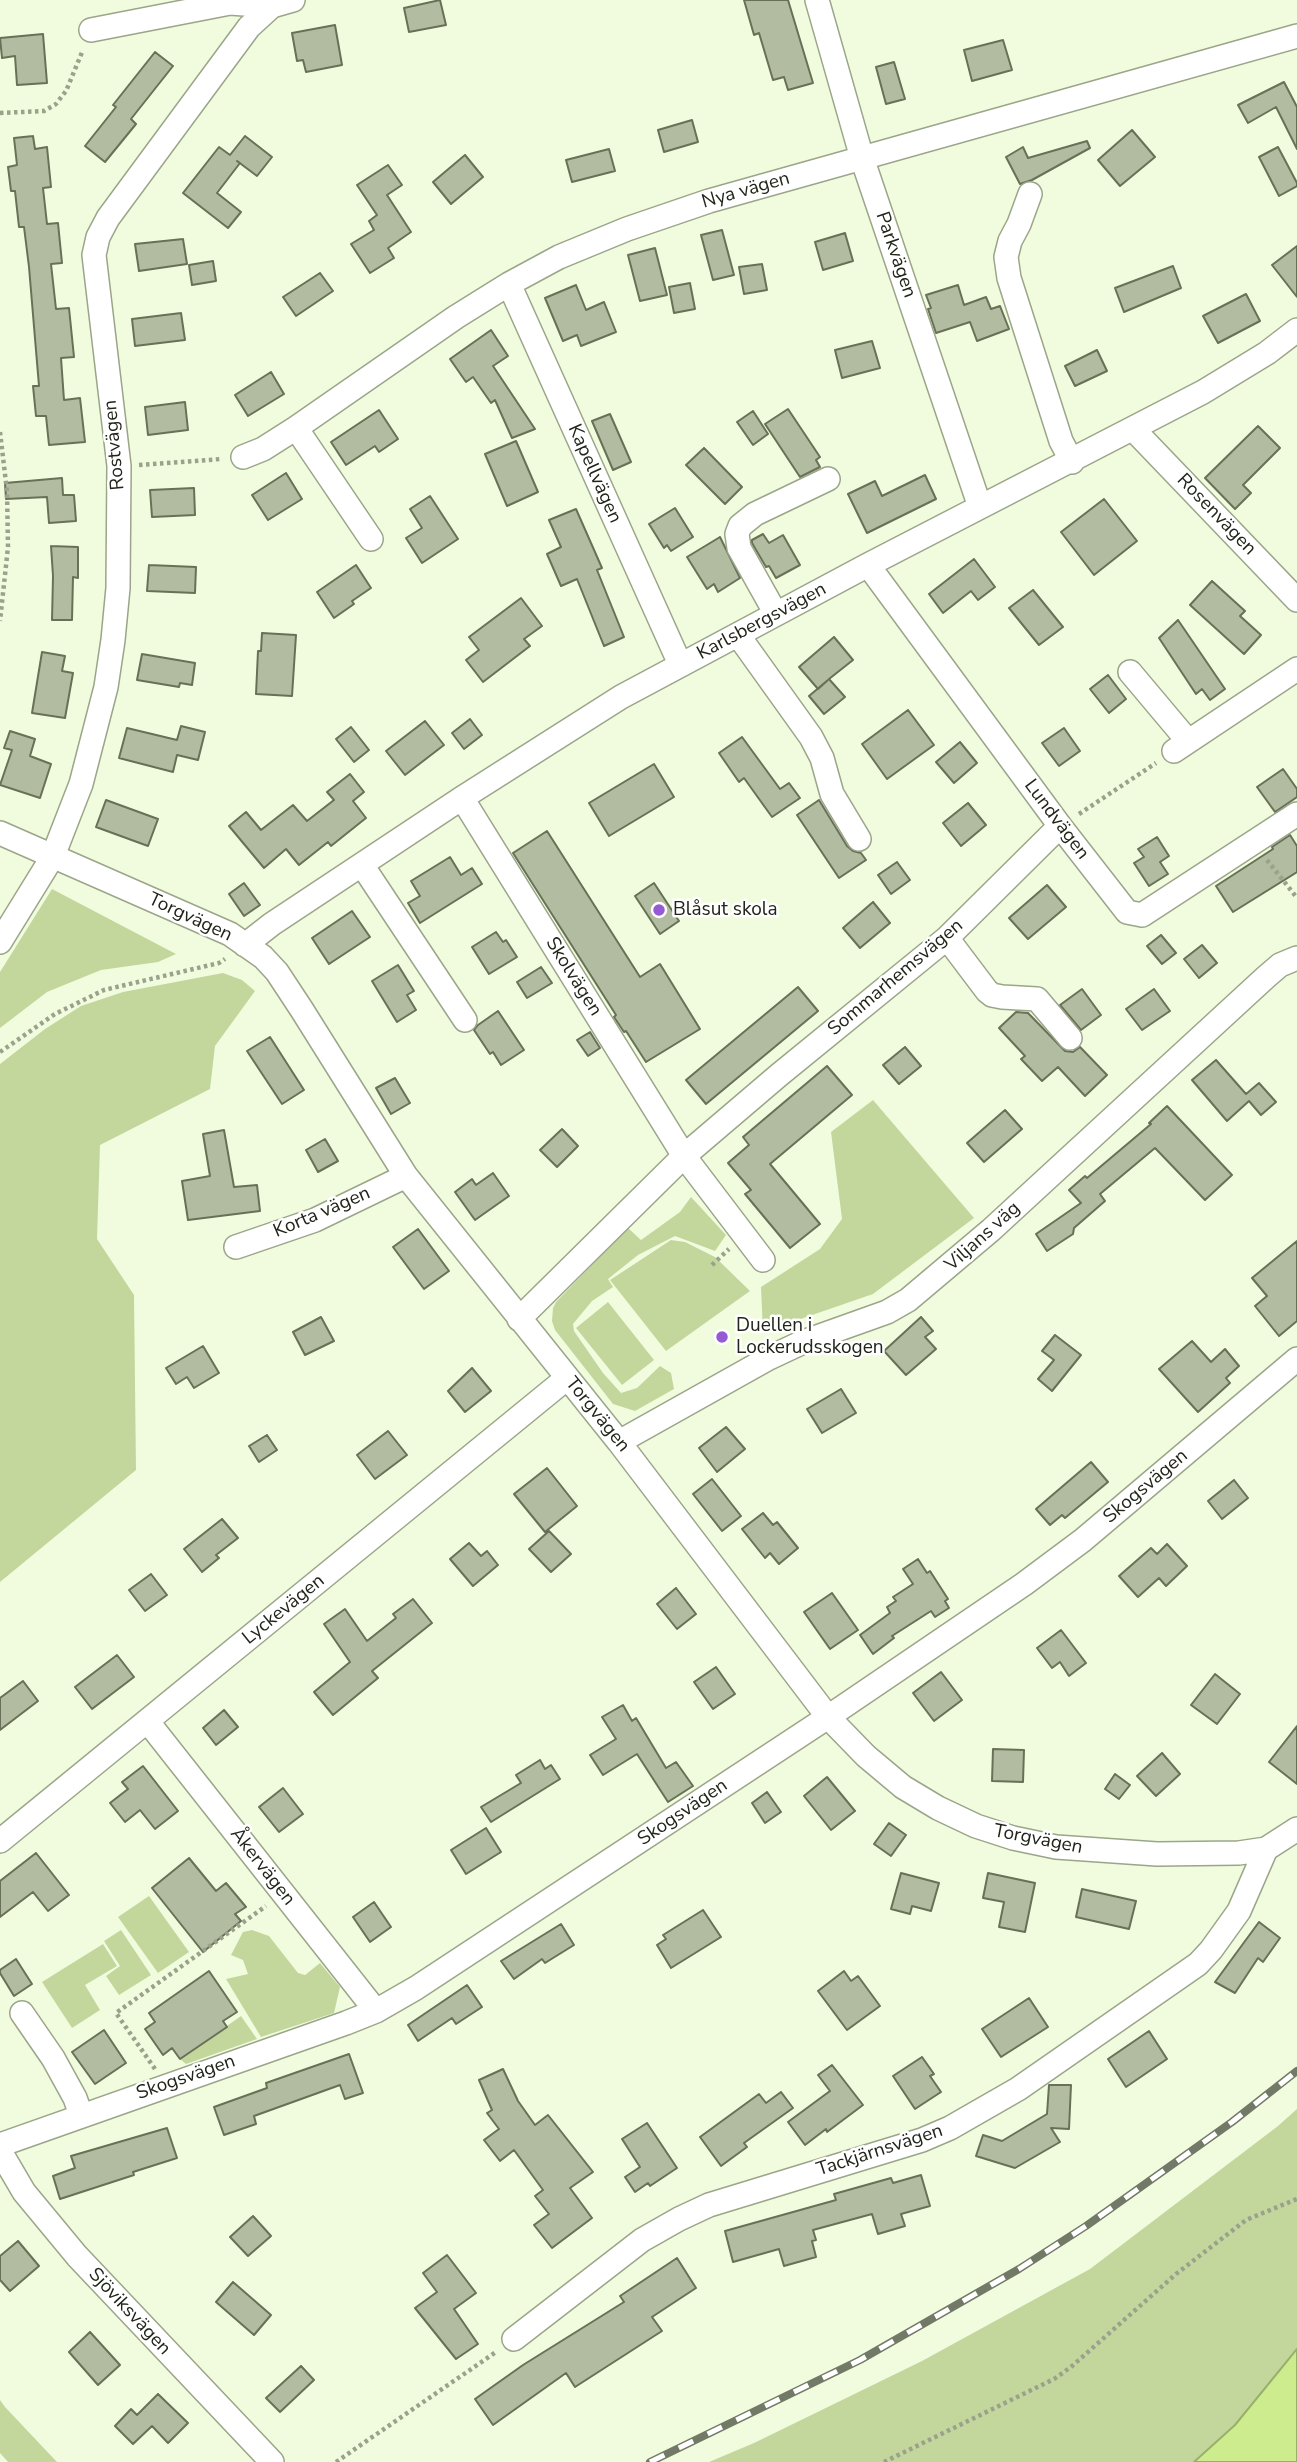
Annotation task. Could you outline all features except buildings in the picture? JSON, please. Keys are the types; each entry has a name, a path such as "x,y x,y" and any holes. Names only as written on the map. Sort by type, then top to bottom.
{"street":[{"name":"Parkvägen","path":"817,0 862,158 980,507"},
{"path":"91,30 229,3 283,3"},
{"name":"Rostvägen","path":"0,942 53,856 81,784 106,687 118,588 119,466 94,255 98,237 107,218 249,27 283,3"},
{"name":"Nya vägen","path":"243,457 263,449 296,428 456,317 509,284 559,257 627,229 709,201 1292,37"},
{"path":"1030,194 1010,240 1006,257 1009,278 1061,441 1072,462"},
{"name":"Kapellvägen","path":"509,284 680,664"},
{"name":"Karlsbergsvägen","path":"245,945 272,924 462,798 621,697 868,565 1134,430 1266,354 1297,330"},
{"path":"296,428 371,539"},
{"name":"Rosenvägen","path":"1134,430 1297,600"},
{"path":"776,614 739,548 737,534 740,526 755,514 828,479"},
{"name":"Lundvägen","path":"868,565 1060,826 1127,912 1142,915 1297,814"},
{"path":"738,635 811,737 821,758 832,794 859,839"},
{"path":"1130,672 1181,746 1297,669"},
{"name":"Skolvägen","path":"462,798 684,1156 763,1260"},
{"name":"Sommarhemsvägen","path":"519,1319 684,1156 947,938 1060,826"},
{"name":"Torgvägen","path":"0,833 230,934 263,957 277,972 406,1176 619,1442 828,1717 866,1756 903,1787 976,1826 1013,1838 1056,1847 1104,1852 1202,1853 1239,1853 1266,1849"},
{"path":"362,865 465,1020"},
{"path":"947,938 992,995 1037,999 1070,1038"},
{"name":"Viljans väg","path":"619,1442 769,1358 803,1342 887,1312 908,1300 991,1230 1266,977 1280,965 1297,958"},
{"name":"Korta vägen","path":"236,1247 315,1220 406,1176"},
{"name":"Skogsvägen","path":"0,2145 376,2011 489,1941 1024,1584 1083,1540 1297,1359"},
{"name":"Lyckevägen","path":"0,1841 567,1378"},
{"name":"Åkervägen","path":"148,1722 376,2011"},
{"path":"1266,1849 1297,1829"},
{"name":"Tackjärnsvägen","path":"514,2339 642,2240 679,2219 709,2205 922,2140 969,2118 1018,2089 1198,1964 1212,1950 1239,1911 1266,1849"},
{"path":"22,2012 53,2058 75,2098 81,2115"},
{"name":"Sjöviksvägen","path":"0,2151 23,2192 77,2256 272,2462"}],"path":[{"path":"0,113 44,111 56,104 66,91 91,30"},
{"path":"0,432 7,491 8,547 0,621"},
{"path":"119,466 243,457"},
{"path":"1060,826 1181,746"},
{"path":"1253,842 1297,898"},
{"path":"0,1052 55,1014 104,990 219,963 245,945"},
{"path":"166,2084 116,2013 283,1895"},
{"path":"884,2462 1054,2379 1176,2274 1246,2220 1297,2199"},
{"path":"336,2462 514,2339"}],"shaded area":[{"path":"52,889 176,954 158,962 101,970 47,992 0,1028 0,972"},
{"path":"223,973 242,980 255,991 215,1046 210,1089 100,1145 97,1239 134,1295 136,1470 0,1582 0,1064 45,1029 81,1006 123,992"},
{"path":"873,1100 974,1218 873,1294 763,1332 761,1287 820,1249 842,1219 831,1132"},
{"path":"691,1197 726,1235 715,1251 675,1236 638,1255 608,1279 613,1287 592,1301 573,1324 574,1331 603,1373 621,1393 637,1388 660,1366 671,1373 674,1389 635,1411 613,1404 555,1330 552,1321 553,1308 628,1228 641,1240 680,1212"},
{"path":"671,1240 685,1242 715,1257 750,1291 666,1351 610,1280"},
{"path":"608,1302 654,1360 622,1385 576,1328"},
{"path":"149,1896 189,1952 158,1973 118,1917"},
{"path":"121,1930 151,1975 119,1995 106,1976 120,1966 104,1941"},
{"path":"252,1930 269,1936 298,1973 305,1975 320,1963 340,1987 334,2013 261,2037 226,1979 248,1974 243,1960 231,1955 243,1932"},
{"path":"103,1944 117,1966 85,1985 100,2010 72,2028 42,1982"},
{"path":"241,2016 257,2039 186,2064 180,2059"},
{"path":"1297,2109 1297,2349 1235,2425 1194,2462 709,2462 754,2443 922,2361 1090,2269"},
{"path":"1297,2349 1297,2462 1194,2462 1235,2425"},
{"path":"0,2400 57,2462 8,2462 0,2453"}],"railway":[{"path":"650,2462 860,2360 1019,2269 1086,2226 1232,2122 1297,2071"}],"place":[{"name":"Blåsut skola","path":"659,910"},
{"name":"Duellen i Lockerudsskogen","path":"722,1337"}]}
